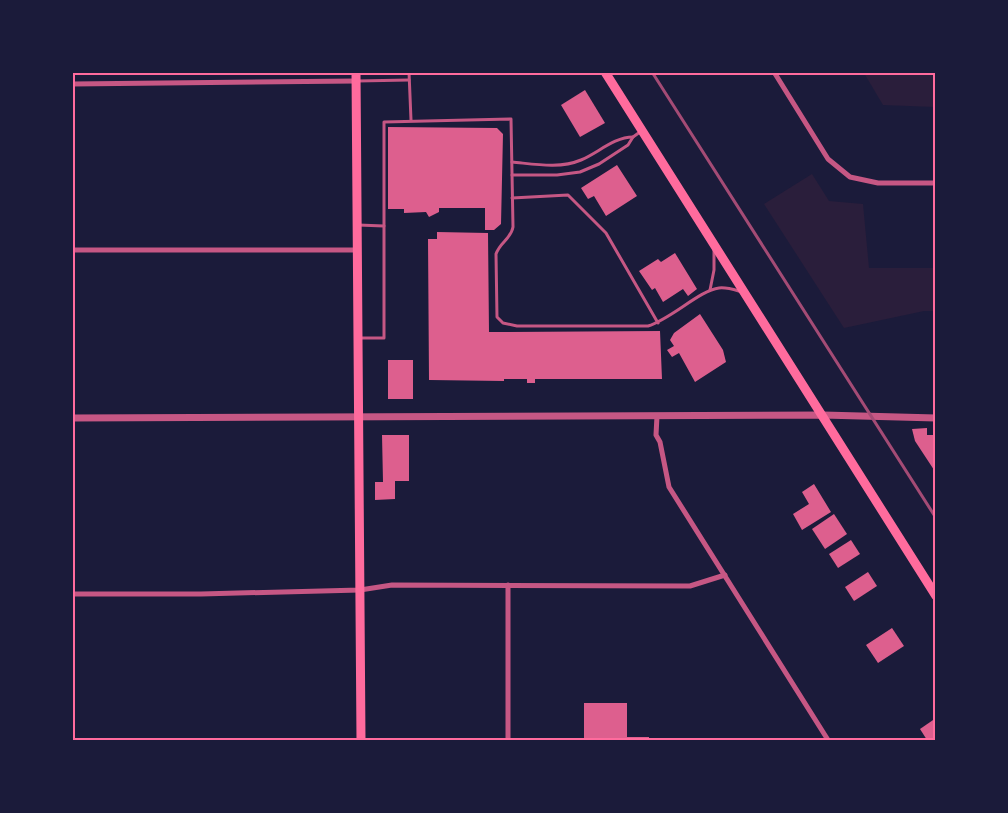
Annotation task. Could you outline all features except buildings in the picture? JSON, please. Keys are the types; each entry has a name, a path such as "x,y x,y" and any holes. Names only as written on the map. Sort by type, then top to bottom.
{"main road":[{"path":"605,72 936,596"},
{"path":"356,77 360,740"}],"street":[{"path":"774,72 828,159 850,177 878,183 936,183"},
{"path":"72,84 356,77"},
{"path":"72,250 358,250"},
{"path":"72,418 823,415 936,418"},
{"path":"657,416 656,435 660,442 669,487 828,740"},
{"path":"72,594 201,594 360,590 392,585 690,586 725,575"},
{"path":"508,585 508,740"}],"lane":[{"path":"409,72 411,120"},
{"path":"356,77 409,80"},
{"path":"358,338 384,338 384,122 511,119 512,233 500,244 496,254 497,317 499,321 507,325 648,326 658,323 710,290 726,288 745,293"},
{"path":"512,175 557,175 580,172 598,164 628,145 633,137 642,130"},
{"path":"512,162 570,164 593,154 623,137 633,137"},
{"path":"512,198 568,195 606,234 658,323"},
{"path":"357,225 384,226"},
{"path":"710,290 714,270 714,245"}],"shaded area":[{"path":"864,73 935,73 935,107 883,105"},
{"path":"812,174 829,201 863,204 869,268 935,268 935,311 924,311 844,328 764,204"}],"railway":[{"path":"652,72 936,518"}]}
